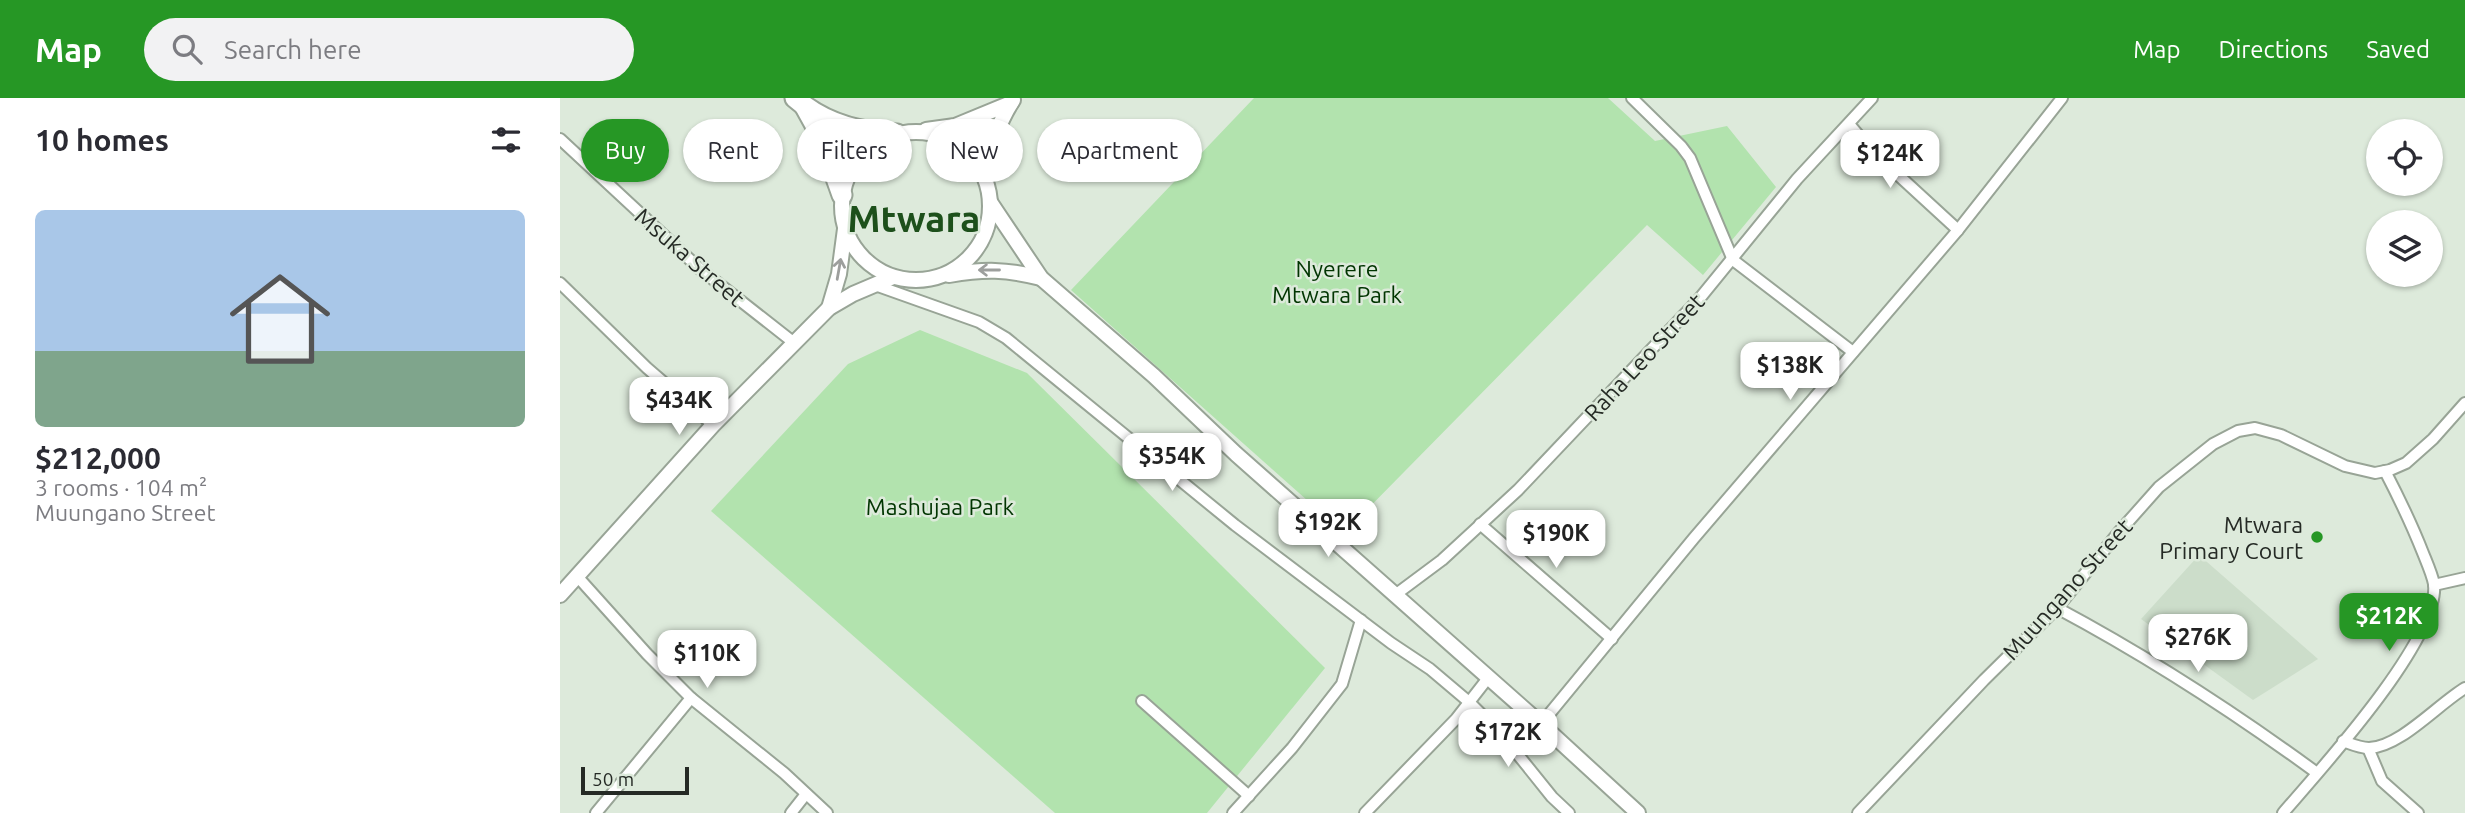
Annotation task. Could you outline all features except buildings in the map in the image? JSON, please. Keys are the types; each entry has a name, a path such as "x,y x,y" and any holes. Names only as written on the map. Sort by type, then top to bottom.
{"highway":[{"path":"800,102 828,119"},
{"path":"800,102 821,136 842,195"}],"street":[{"path":"1632,98 1690,158 1733,260 1853,352"},
{"name":"Raha Leo Street","path":"1395,595 1441,560 1518,490 1700,298 1797,179 1872,98"},
{"path":"1541,724 1693,538 1958,230 2062,98"},
{"path":"912,132 955,126 1013,100"},
{"path":"937,277 959,266 976,249 987,227 990,202 985,170 991,147 1013,100"},
{"path":"1849,124 1872,151 1958,230"},
{"path":"912,133 939,135 960,146 976,163 987,184"},
{"name":"Msuka Street","path":"560,139 700,269 793,342"},
{"path":"829,308 839,275 845,229 842,195 847,182"},
{"path":"990,202 1041,278 1154,376 1221,440 1638,813"},
{"path":"845,229 855,250 872,267 893,277 915,281 981,269 1008,270 1041,278"},
{"path":"560,595 713,425 793,342 829,308 893,277"},
{"path":"560,283 647,368 713,425"},
{"path":"875,285 978,322 1006,338 1235,525 1430,669 1503,736 1552,797 1570,813"},
{"path":"2283,813 2386,687 2421,633 2431,606 2434,585 2410,521 2385,471 2406,463 2465,403"},
{"name":"Muungano Street","path":"1858,813 1984,680 2057,608 2159,487 2213,444 2238,430 2255,428 2281,435 2345,466 2375,473 2385,471"},
{"path":"1480,524 1612,639"},
{"path":"576,575 691,698 827,813"},
{"path":"2434,585 2465,578"},
{"path":"2057,608 2096,629 2239,718 2317,773"},
{"path":"1233,813 1292,748 1342,684 1361,620"},
{"path":"1365,813 1448,727 1488,678"},
{"path":"2343,741 2368,748 2383,746 2407,733 2465,688"},
{"path":"596,813 691,698"},
{"path":"1142,701 1249,796"},
{"path":"2368,748 2382,780 2418,813"},
{"path":"791,813 806,794"}],"shaded area":[{"path":"2199,555 2318,659 2253,700 2141,619"}],"green space":[{"name":"Nyerere Mtwara Park","path":"1254,98 1608,98 1655,141 1727,126 1776,187 1703,275 1647,225 1344,533 1071,290 1174,182 1202,182 1202,153"},
{"name":"Mashujaa Park","path":"920,330 1027,373 1325,668 1207,813 1055,813 711,511 848,364"}],"place":[{"name":"Mtwara Primary Court","path":"2317,537"}],"district":[{"name":"Mtwara","path":"914,218"}]}
